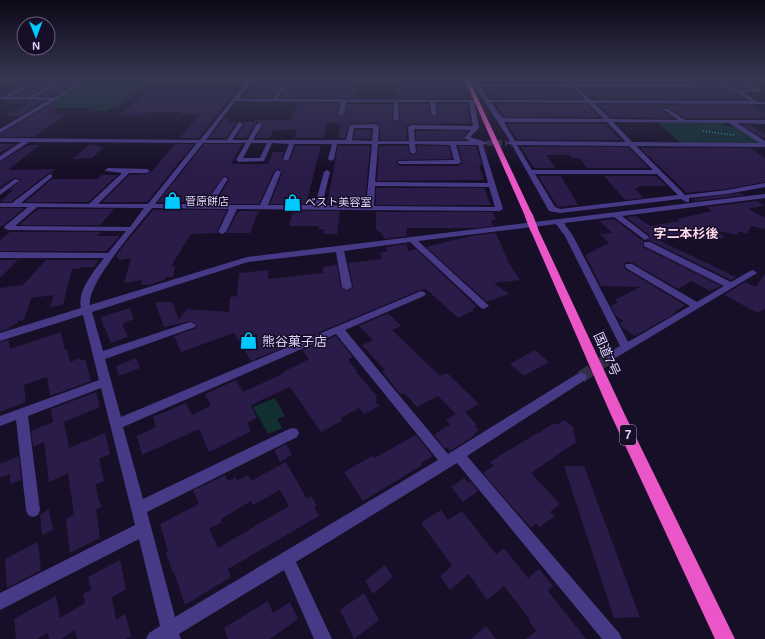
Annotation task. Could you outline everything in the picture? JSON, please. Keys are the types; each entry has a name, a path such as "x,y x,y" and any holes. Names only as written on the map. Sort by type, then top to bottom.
{"highway":[{"name":"国道7号","path":"478,110 532,222 618,415 726,639"}],"street":[{"path":"0,130 36,110"},
{"path":"226,110 110,256 88,290 84,303 143,529 166,636 287,559 453,458 581,377"},
{"path":"341,114 342,110"},
{"path":"396,110 396,119"},
{"path":"433,110 434,114"},
{"path":"475,110 476,128"},
{"path":"494,110 552,209 560,211 727,192 765,185"},
{"path":"598,110 692,205"},
{"path":"667,110 683,121"},
{"path":"500,120 765,122"},
{"path":"731,121 765,144"},
{"path":"228,142 240,124"},
{"path":"259,125 239,160 262,160 270,142"},
{"path":"349,142 352,126 376,126 376,143 370,207"},
{"path":"413,152 411,127 476,128"},
{"path":"476,128 467,138 484,143"},
{"path":"0,140 484,143"},
{"path":"0,159 28,140"},
{"path":"286,159 292,142"},
{"path":"331,159 335,142"},
{"path":"400,162 458,162 453,143"},
{"path":"0,205 499,209 492,184 484,143"},
{"path":"507,143 765,144"},
{"path":"108,170 147,171"},
{"path":"91,206 127,171"},
{"path":"263,207 278,172"},
{"path":"318,207 327,172"},
{"path":"530,172 659,172"},
{"path":"14,205 50,176"},
{"path":"207,207 225,179"},
{"path":"0,193 17,180"},
{"path":"372,184 492,184"},
{"path":"0,337 247,260 765,196"},
{"path":"34,206 8,228 131,229"},
{"path":"222,232 234,207"},
{"path":"615,214 646,241 731,286"},
{"path":"558,222 569,236 626,348"},
{"path":"411,239 484,306"},
{"path":"339,248 347,287"},
{"path":"0,255 110,256"},
{"path":"629,266 697,306"},
{"path":"612,356 753,273"},
{"path":"116,425 421,294"},
{"path":"98,357 191,325"},
{"path":"338,329 613,639"},
{"path":"0,421 105,382"},
{"path":"21,413 33,510"},
{"path":"138,509 293,433"},
{"path":"0,602 143,529"},
{"path":"287,559 323,639"}],"path":[{"path":"703,131 753,136"}],"green space":[{"path":"89,110 109,110 107,111 87,111"},
{"path":"657,122 721,123 728,127 736,127 760,142 681,143"},
{"path":"275,398 285,416 277,419 282,428 268,434 253,407"}],"building":[{"path":"16,110 29,110 19,116 5,116"},
{"path":"42,110 55,110 55,114 67,114 34,137 0,137 0,134"},
{"path":"125,110 220,110 199,138 180,138 200,114 179,114 181,112 150,112 142,115 119,115"},
{"path":"295,110 338,110 337,115 340,117 345,114 346,110 392,110 392,119 395,122 400,119 400,110 430,110 430,114 433,117 438,114 438,110 468,110 471,123 411,124 406,127 407,140 380,140 380,126 376,122 349,124 345,138 338,138 341,125 327,122 323,138 294,138 297,130 274,130 269,138 256,138 263,125 258,122 255,124 247,138 235,138 244,125 243,122 255,122 255,120 291,120"},
{"path":"499,110 593,110 600,117 503,117"},
{"path":"603,110 663,110 673,118 610,117"},
{"path":"671,110 760,110 765,113 765,118 685,118"},
{"path":"224,119 229,119 227,122 237,122 226,138 209,138"},
{"path":"507,124 606,124 608,126 606,126 621,140 517,140"},
{"path":"742,125 750,125 765,134 765,139"},
{"path":"355,130 371,130 371,139 354,139"},
{"path":"416,131 468,131 463,137 464,140 416,140"},
{"path":"0,144 16,144 0,153"},
{"path":"90,144 103,148 92,158 73,159"},
{"path":"175,144 194,144 147,202 102,202 129,175 147,174 151,172"},
{"path":"204,144 242,144 231,164 268,164 273,152 284,152 282,159 287,162 290,159 295,146 321,146 306,204 270,204 282,173 279,169 274,171 259,204 215,204 229,180 229,178 224,176 204,202 158,202"},
{"path":"40,145 8,170 56,169 11,202 0,202 13,190 9,190 21,180 14,178 0,188 0,162 26,146"},
{"path":"338,146 370,146 365,204 327,204"},
{"path":"379,146 408,146 409,152 412,155 417,153 417,146 449,146 452,159 397,160 396,163 400,166 458,166 462,162 458,146 476,146 482,165 479,165 484,180 377,181"},
{"path":"521,147 628,147 649,168 587,168 579,158 572,158 570,155 546,155 556,168 534,168"},
{"path":"640,148 751,148 765,158 765,182 727,189 687,193"},
{"path":"102,175 118,175 88,202 25,202 52,179 97,179"},
{"path":"538,176 561,176 578,205 558,207"},
{"path":"604,176 656,176 667,186 637,186 640,188 635,188 643,198 625,200"},
{"path":"376,188 484,188 491,205 376,205"},
{"path":"740,193 744,195 696,201 693,199"},
{"path":"756,201 765,205 748,209 765,218 765,229 751,226 747,234 737,231 738,235 717,231 725,238 703,239 701,237 658,240 736,277 731,280 647,240 650,238 649,235 626,217 636,216 650,226 680,221 677,219 712,211 706,207"},
{"path":"0,208 24,208 3,226 0,226"},
{"path":"38,209 114,209 100,225 19,225"},
{"path":"153,210 227,210 217,233 191,234 171,266 175,266 173,277 166,277 165,280 154,284 141,285 143,280 124,283 131,258 120,260 116,255"},
{"path":"238,211 260,211 250,233 227,233"},
{"path":"293,211 340,211 337,234 323,234 324,229 319,229 319,226 289,226"},
{"path":"376,212 493,212 496,220 491,220 493,226 476,228 406,228 407,236 384,239 382,234 376,229"},
{"path":"614,219 643,241 643,247 721,286 710,291 691,281 678,289 633,263 626,262 624,265 625,269 685,305 674,312 676,313 635,336 622,327 620,323 624,321 616,316 611,306 618,302 615,300 640,287 601,286 585,255 609,243 600,234 613,233 599,221"},
{"path":"10,232 101,232 97,236 120,236 106,251 0,251 0,240"},
{"path":"496,233 509,263 520,280 494,283 509,294 487,302 426,247 471,236"},
{"path":"407,244 408,251 416,249 477,307 473,308 473,311 458,318 426,289 420,290 251,361 234,333 181,352 174,336 196,328 197,325 191,321 164,327 155,302 172,302 179,320 187,309 229,312 230,297 237,296 239,273 268,270 268,279 323,273 323,267 337,265 341,287 348,291 353,287 348,263 381,259 380,253 388,251 386,247"},
{"path":"0,260 18,260 0,278"},
{"path":"46,260 99,260 94,267 72,269 63,305 50,307 54,295 31,298 24,320 18,321 17,324 9,327 9,329 0,331 0,288 23,285"},
{"path":"765,274 765,309 758,313 724,295 745,282 756,287"},
{"path":"130,308 134,319 122,324 128,337 111,343 105,328 104,329 101,317"},
{"path":"388,313 401,326 392,330 440,376 447,373 479,404 465,412 477,425 475,427 479,430 474,434 475,435 450,451 447,447 445,449 434,434 450,425 446,420 456,414 438,396 417,407 404,393 401,395 382,371 385,370 362,345 373,340 359,326"},
{"path":"61,332 65,350 67,349 70,362 80,358 81,361 85,359 91,381 50,396 47,377 24,385 26,402 0,412 0,342 9,340 10,349"},
{"path":"336,336 353,357 348,360 357,371 356,372 377,396 375,397 377,400 375,401 379,406 364,414 359,408 341,418 342,421 321,432 290,387 251,405 257,418 247,423 251,431 209,452 199,429 142,455 137,436 156,427 153,417 186,403 192,415 211,406 205,394 236,380 243,392 284,373 283,372 309,359 302,350"},
{"path":"535,350 549,362 524,376 510,364"},
{"path":"136,358 140,368 119,376 116,366"},
{"path":"96,392 100,407 64,422 69,448 105,433 110,454 99,459 104,481 96,484 101,507 96,510 100,538 70,553 66,519 74,515 68,473 49,482 44,442 33,447 31,431 53,422 51,409"},
{"path":"564,420 573,427 576,442 531,473 560,504 550,512 555,516 540,527 536,523 531,528 483,473 494,466 490,462 499,456 554,423 557,425"},
{"path":"416,435 433,456 421,463 421,466 363,501 344,472 372,456 374,458"},
{"path":"286,444 292,455 280,462 274,450"},
{"path":"19,456 21,480 10,484 10,474 0,478 0,464"},
{"path":"286,462 307,499 311,496 317,506 314,508 319,516 228,569 231,577 185,605 166,553 168,551 160,524 199,504 193,490 225,475 228,481 236,477 237,480 248,475 251,481","holes":["280,490 289,506 218,548 209,529 222,522 221,519 251,501 253,505"]},
{"path":"564,466 584,466 640,617 614,618"},
{"path":"464,478 468,483 470,481 478,491 463,502 451,487"},
{"path":"49,509 53,530 42,535 40,515"},
{"path":"441,510 448,520 462,511 496,554 504,548 528,578 539,569 553,586 548,591 586,639 526,639 536,631 529,621 530,620 504,586 487,600 469,574 450,590 440,576 452,566 421,523"},
{"path":"38,542 41,570 7,588 5,559"},
{"path":"120,560 126,589 112,597 116,620 125,614 131,636 126,639 77,639 75,630 61,639 49,639 48,633 37,639 16,639 14,619 56,596 60,618 85,603 83,594 91,590 88,577"},
{"path":"385,565 393,577 373,594 365,581"},
{"path":"364,593 379,620 354,639 340,610"},
{"path":"268,601 273,613 290,602 298,619 270,639 228,639 224,628"},
{"path":"486,626 496,639 471,639"}],"tunnel":[{"path":"487,143 507,143"},
{"path":"604,361 612,356"},
{"path":"581,377 606,360"}],"place":[{"name":"菅原餅店","path":"172,201"},
{"name":"ベスト美容室","path":"292,202"},
{"name":"熊谷菓子店","path":"249,341"}],"district":[{"name":"字二本杉後","path":"686,233"}]}
